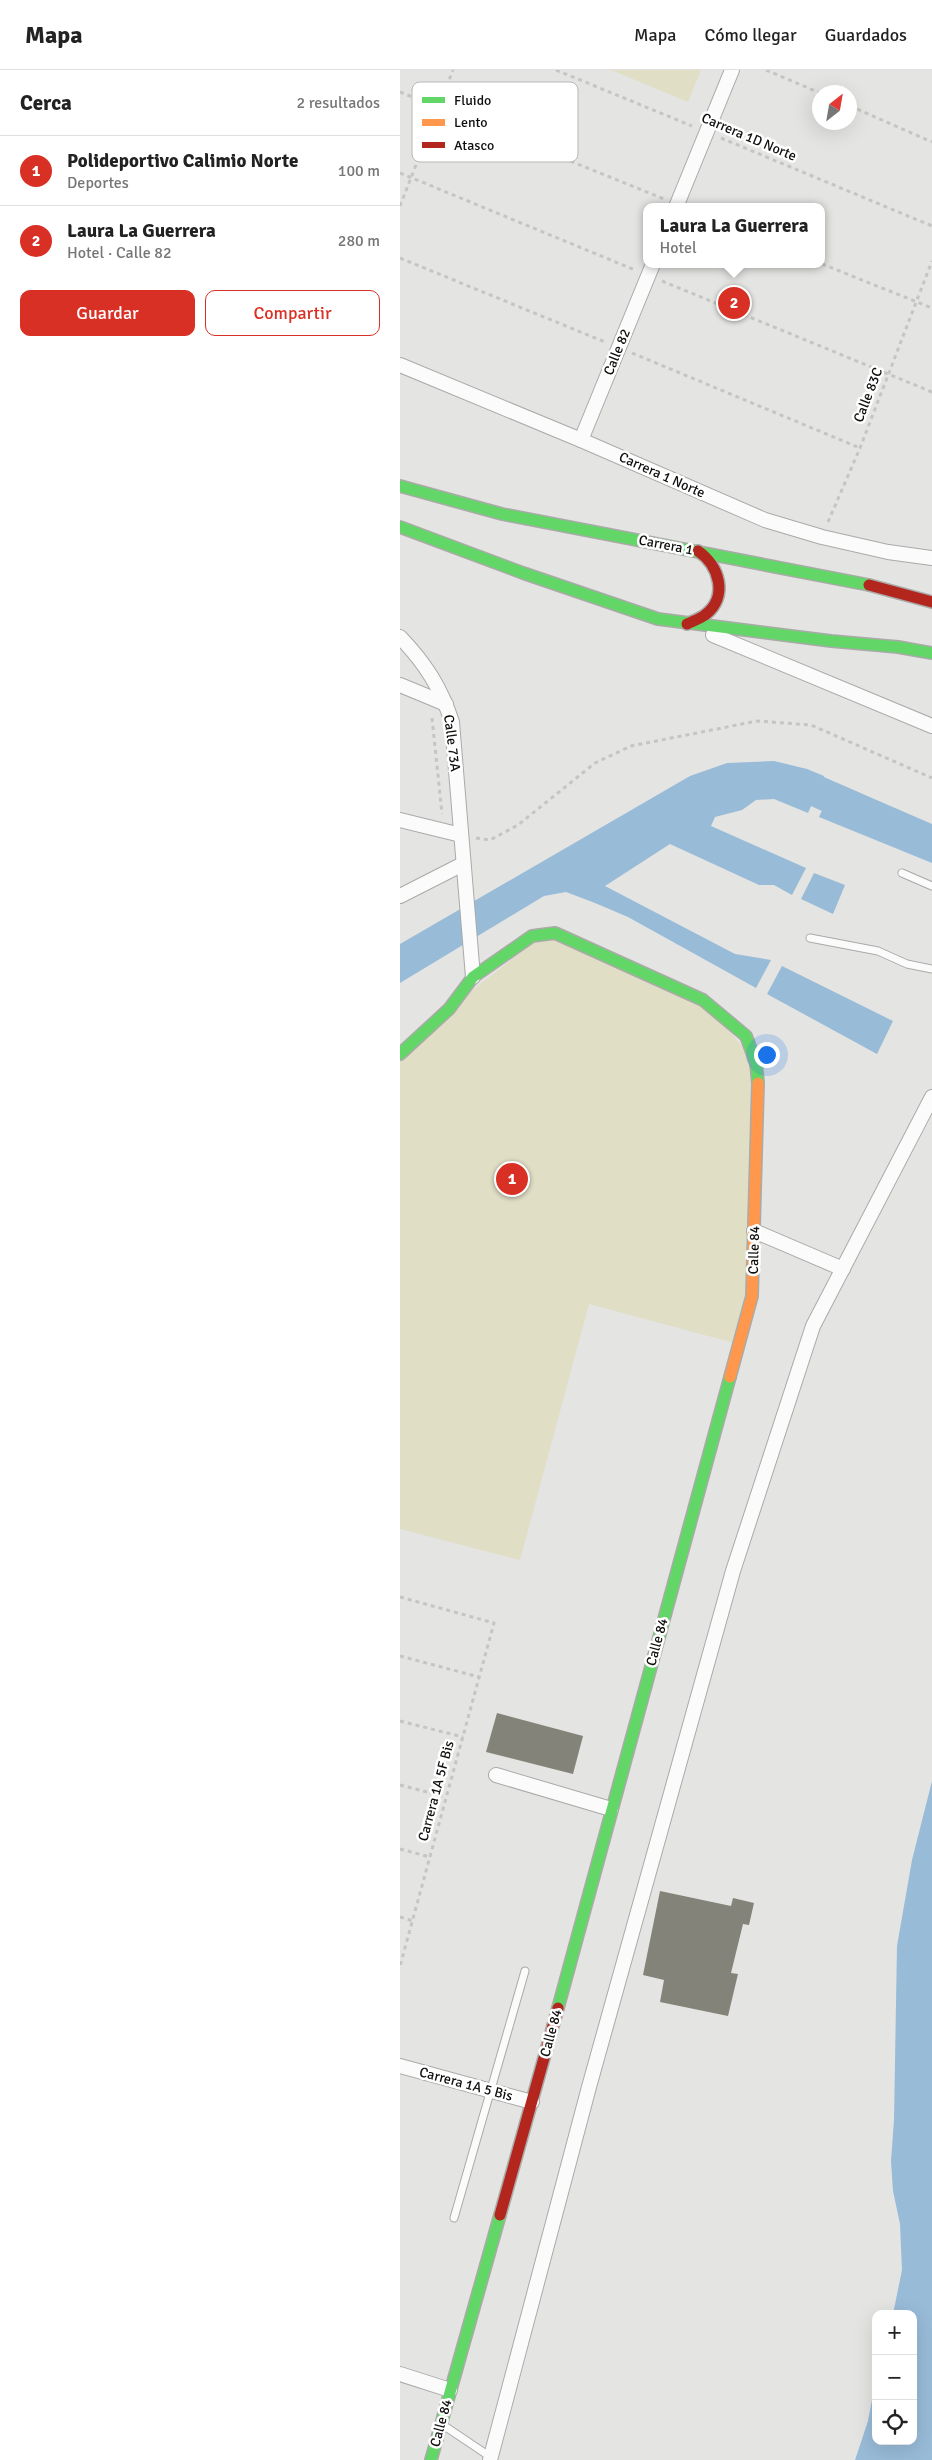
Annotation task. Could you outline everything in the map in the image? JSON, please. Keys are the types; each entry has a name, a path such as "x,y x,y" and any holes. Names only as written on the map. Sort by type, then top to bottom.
{"main road":[{"name":"Carrera 1","path":"400,486 502,514 886,588 932,602"},
{"path":"400,527 640,612 686,624 898,647 932,654"},
{"path":"686,624 710,611 720,591 719,575 716,567 705,555 698,551"},
{"path":"831,641 893,658"},
{"name":"Calle 84","path":"431,2460 532,2102 752,1296 754,1230 758,1088 756,1063 746,1036 703,1000 676,986 554,933 532,936 473,977"},
{"path":"400,1054 449,1008 473,977"}],"street":[{"path":"678,203 732,70"},
{"name":"Calle 82","path":"581,440 651,268"},
{"name":"Carrera 1 Norte","path":"400,365 581,440 765,520 822,537 888,552 932,558"},
{"path":"686,624 932,726"},
{"name":"Calle 73A","path":"400,637 426,666 446,704 452,722 473,977"},
{"path":"400,685 446,704"},
{"path":"400,820 461,835"},
{"path":"400,896 464,864"},
{"path":"492,2459 589,2086 733,1572 813,1326 932,1097"},
{"path":"754,1230 843,1269"},
{"path":"496,1775 611,1809"},
{"name":"Carrera 1A 5 Bis","path":"400,2066 532,2102"},
{"path":"400,2374 450,2390"}],"lane":[{"path":"902,873 932,886"},
{"path":"810,938 878,951 907,964 932,969"},
{"path":"454,2218 525,1971"},
{"path":"441,2423 492,2459"}],"path":[{"path":"448,82 453,70"},
{"name":"Carrera 1D Norte","path":"556,70 932,226"},
{"path":"766,70 812,90"},
{"path":"400,92 412,97"},
{"path":"857,109 932,142"},
{"path":"400,206 417,162"},
{"path":"570,162 670,203"},
{"name":"Calle 83C","path":"822,537 932,261"},
{"path":"825,265 932,308"},
{"path":"888,374 932,392"},
{"path":"427,696 433,720 443,830"},
{"path":"461,835 490,840 518,825 595,764 631,746 757,721 810,725 932,778"},
{"name":"Carrera 1A 5F Bis","path":"400,1597 494,1623 400,1966"},
{"path":"400,1656 479,1677"},
{"path":"400,1720 463,1737"},
{"path":"400,1785 446,1797"},
{"path":"400,1849 430,1857"},
{"path":"400,1917 412,1921"}],"shaded area":[{"path":"611,70 701,70 688,102"},
{"path":"545,934 703,1000 756,1063 754,1231 738,1344 589,1304 520,1560 400,1529 400,1054 449,1008"}],"water":[{"path":"774,761 807,769 824,776 808,813 774,799 756,800 742,810 715,817 711,826 806,868 792,895 774,885 759,885 670,844 605,886 735,954 771,960 756,988 628,917 566,892 544,896 400,983 400,944 690,776 727,763"},
{"path":"835,782 932,824 932,863 819,817"},
{"path":"814,873 845,885 833,914 801,899"},
{"path":"782,966 893,1021 877,1054 767,994"},
{"path":"932,1781 932,2460 855,2460 868,2421 872,2400 872,2445 917,2445 917,2310 894,2310 902,2270 900,2224 893,2191 891,2161 894,2120 897,1946 912,1860"}],"building":[{"path":"497,1713 583,1736 573,1774 486,1752"},
{"path":"660,1891 731,1906 733,1898 754,1903 749,1925 743,1924 731,1973 738,1974 728,2016 660,2002 664,1980 643,1975"}],"waterway":[{"path":"776,780 803,785 932,843"}],"traffic: fast":[{"path":"400,486 502,514 869,585"},
{"path":"400,527 523,573 658,619 831,641 898,647 932,653"},
{"path":"400,1054 449,1009 473,977 532,936 555,933 703,1000 746,1036 756,1063 758,1083"},
{"path":"558,2008 730,1377"},
{"path":"431,2460 500,2215"}],"traffic: slow":[{"path":"730,1377 752,1296 758,1083"}],"traffic: jam":[{"path":"687,624 703,616 712,608 719,591 716,573 711,564 698,551"},
{"path":"869,585 932,602"},
{"path":"500,2215 558,2008"}],"place":[{"name":"Laura La Guerrera","path":"734,303"},
{"name":"Polideportivo Calimio Norte","path":"512,1179"}]}
